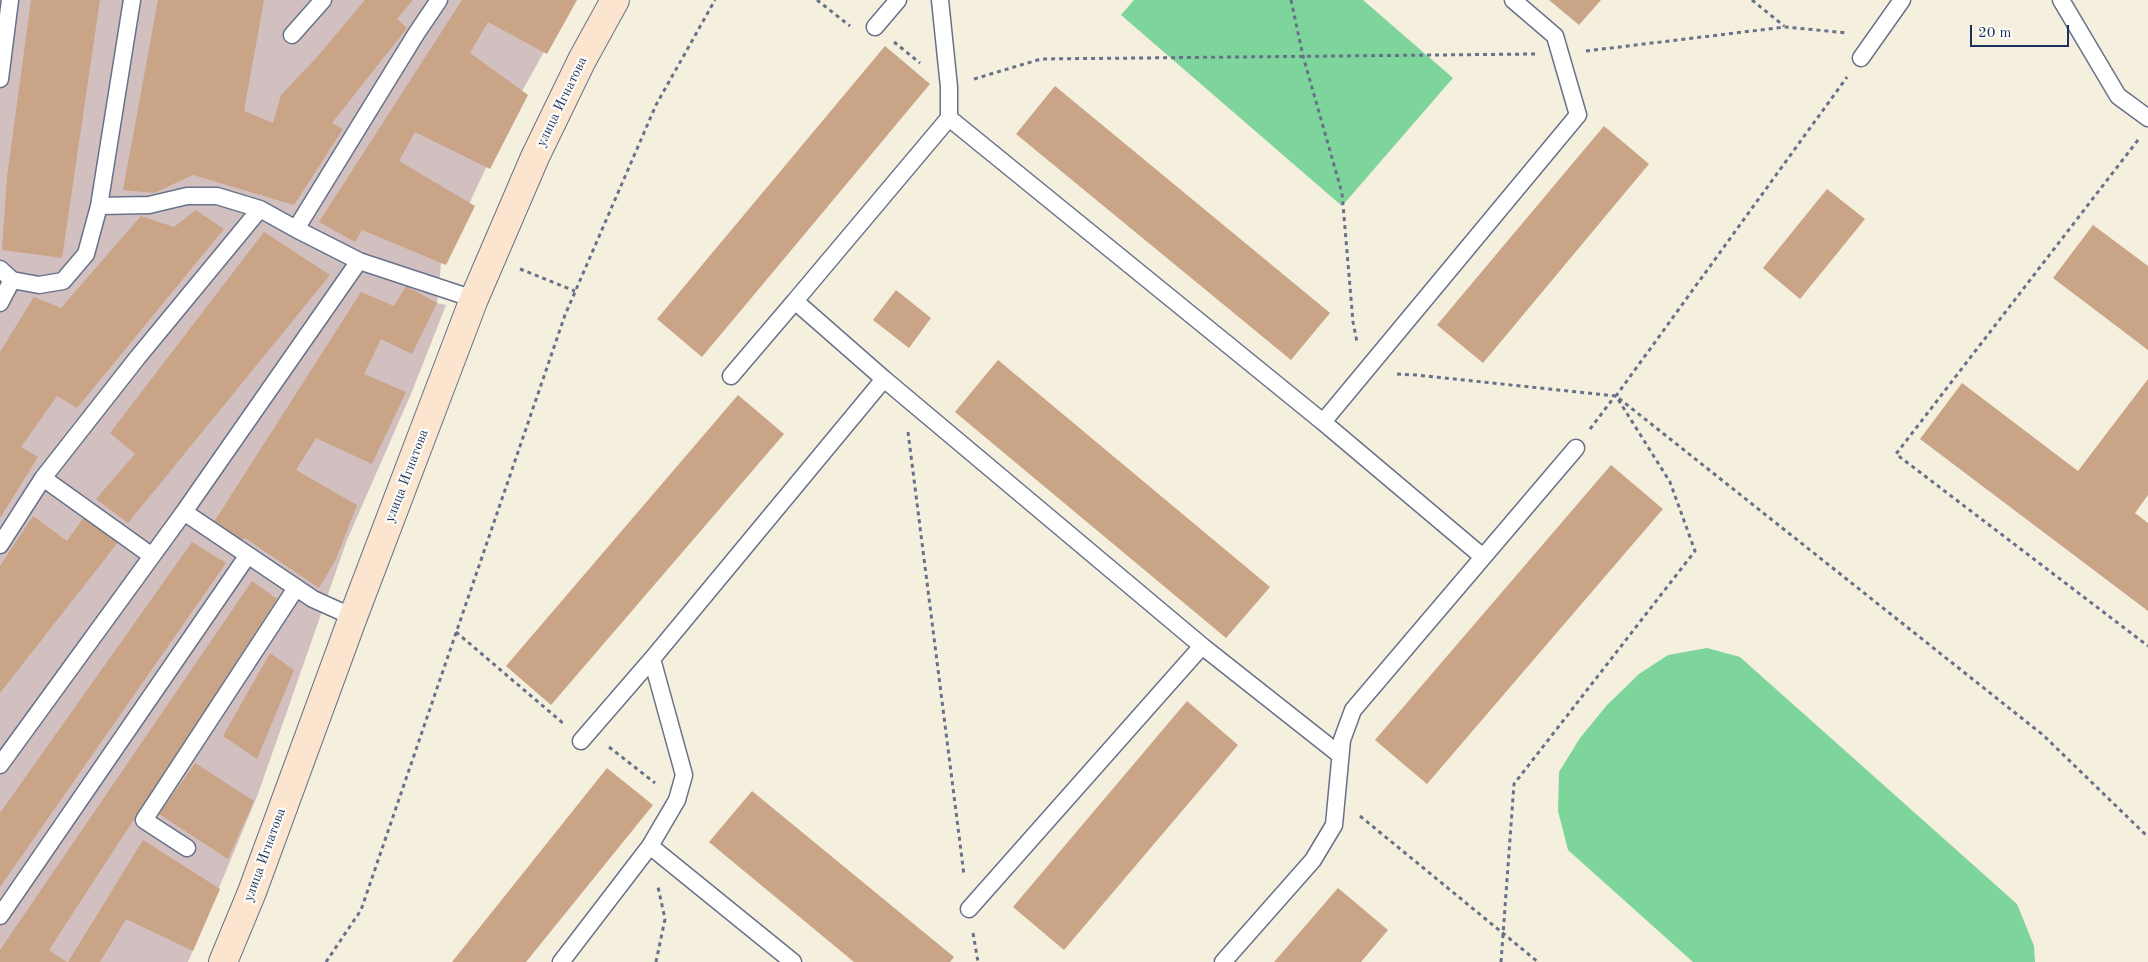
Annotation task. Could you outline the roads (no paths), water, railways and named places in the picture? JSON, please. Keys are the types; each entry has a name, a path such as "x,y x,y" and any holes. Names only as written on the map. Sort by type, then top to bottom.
{"main road":[{"name":"улица Игнатова","path":"223,962 252,892 353,617 474,299 535,157 582,60 615,0"}],"lane":[{"path":"0,78 10,0"},
{"path":"0,269 12,280 39,285 63,281 86,254 99,206 132,0"},
{"path":"292,35 323,0"},
{"path":"296,229 416,34 439,0"},
{"path":"875,27 898,0"},
{"path":"731,376 949,118 949,87 940,0"},
{"path":"1323,422 1578,115 1555,36 1512,0"},
{"path":"1861,58 1902,0"},
{"path":"2061,0 2118,96 2148,118"},
{"path":"949,118 1323,422 1483,557"},
{"path":"99,206 149,205 187,196 217,196 260,209 359,260 474,299"},
{"path":"0,545 43,478 138,357 260,209"},
{"path":"0,765 184,512 359,260"},
{"path":"0,303 12,280"},
{"path":"795,301 903,396 1202,646 1340,756"},
{"path":"581,741 652,659 884,379"},
{"path":"1223,962 1313,860 1334,825 1342,740 1353,710 1576,448"},
{"path":"43,478 152,556"},
{"path":"184,512 313,599 353,617"},
{"path":"0,916 248,555"},
{"path":"187,848 144,820 296,588"},
{"path":"968,909 1202,646"},
{"path":"561,962 650,846 677,800 684,775 652,659"},
{"path":"650,846 792,962"}]}
